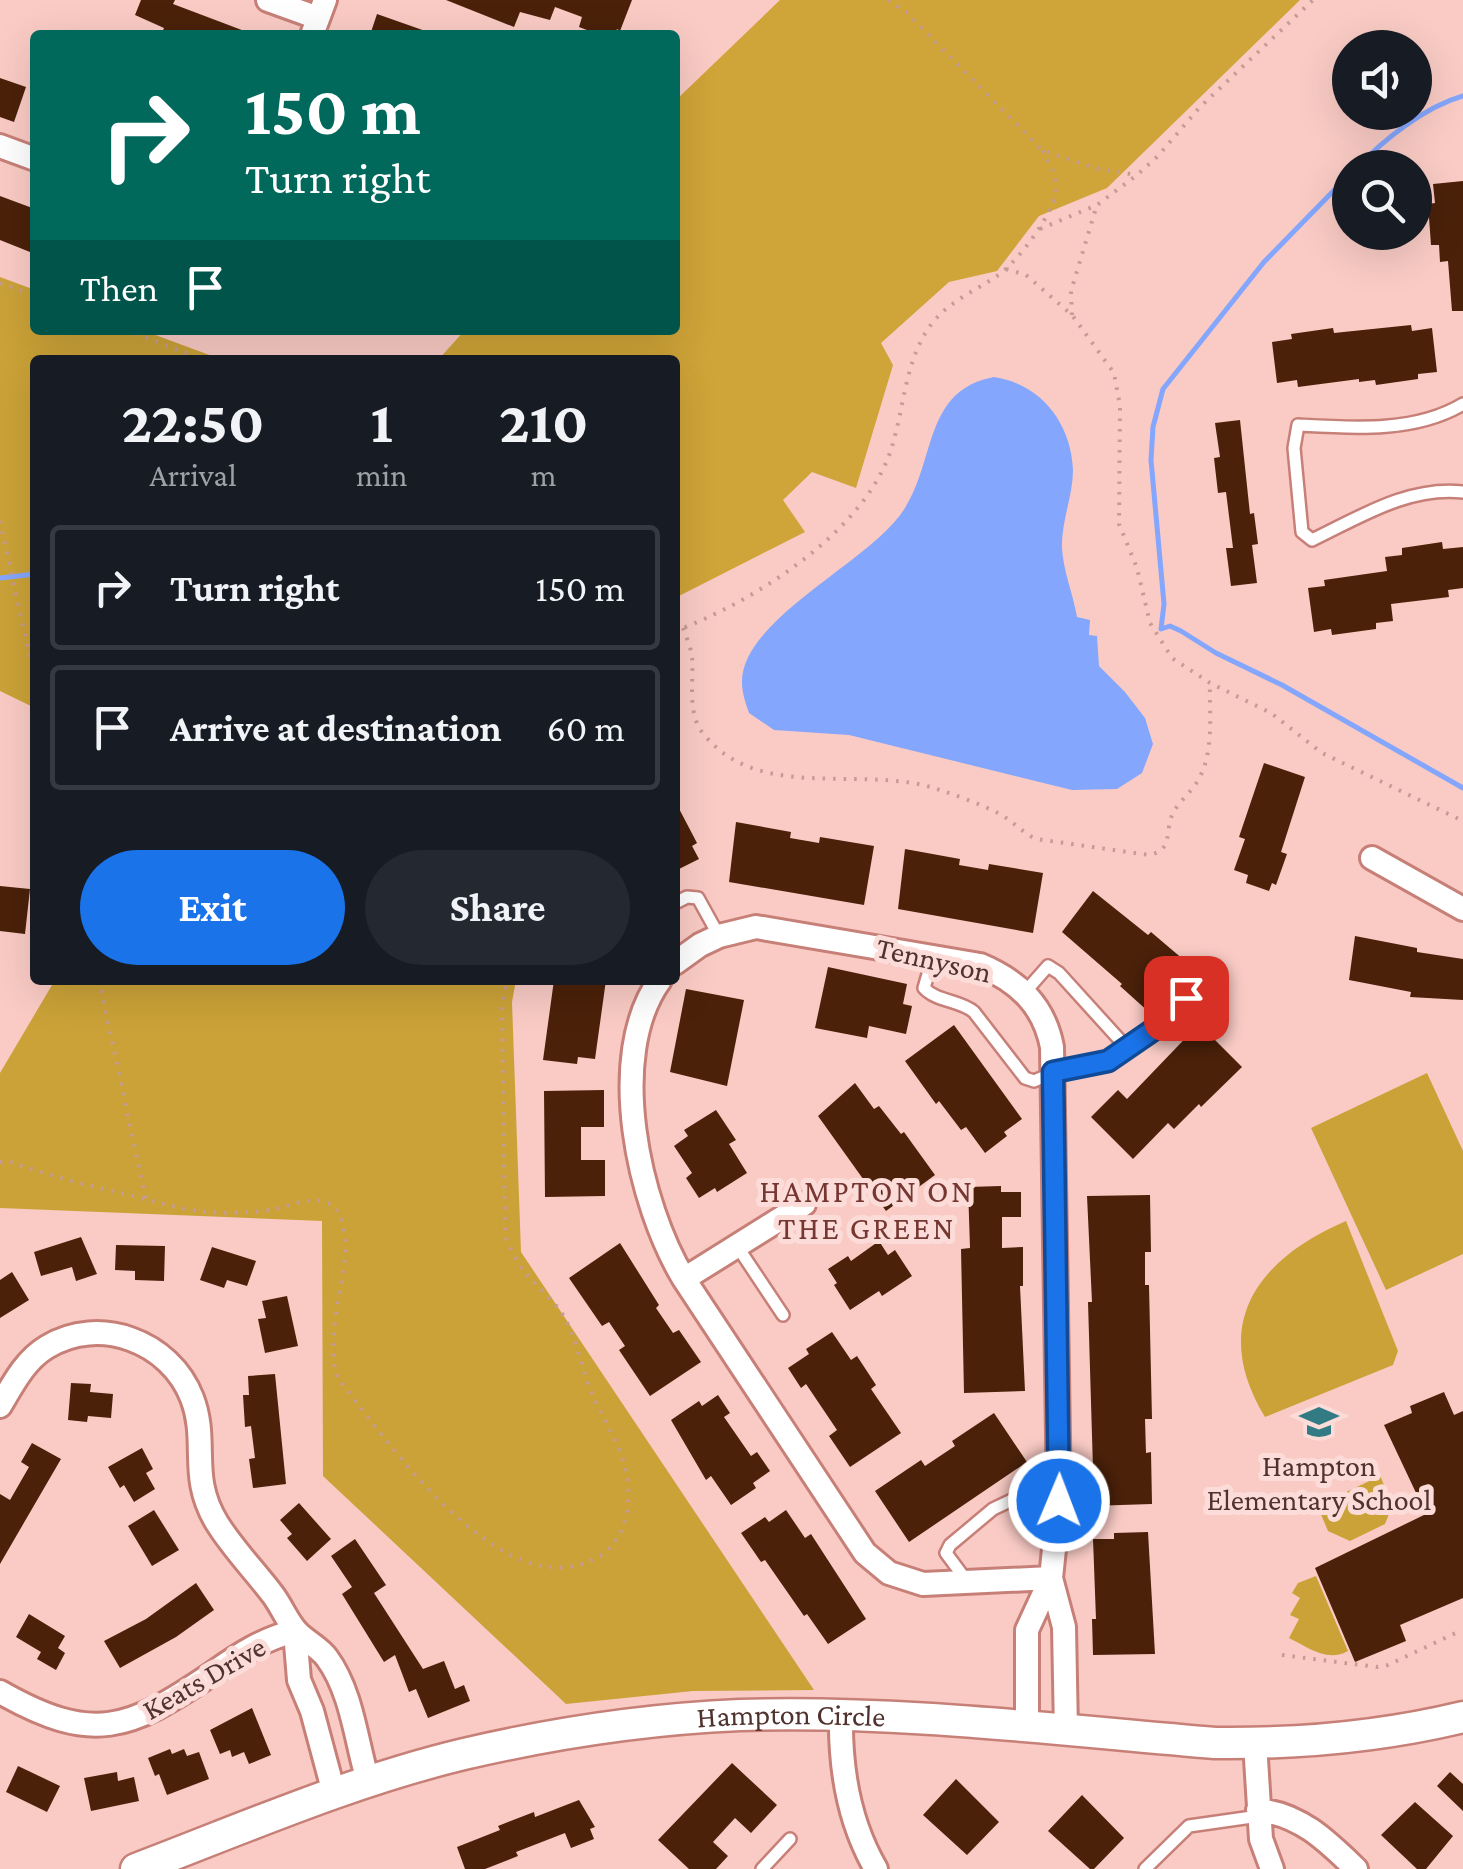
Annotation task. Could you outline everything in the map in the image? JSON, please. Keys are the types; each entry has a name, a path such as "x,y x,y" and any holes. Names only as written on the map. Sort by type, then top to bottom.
{"street":[{"path":"268,0 318,18"},
{"path":"0,146 30,156"},
{"path":"1372,858 1463,909"},
{"name":"Tennyson","path":"680,960 700,944 719,936 744,928 769,927 980,965 1008,978 1025,992 1050,1033 1059,1501 1051,1578 1028,1630 1027,1727"},
{"path":"655,985 637,1024 631,1103 650,1206 662,1239 684,1279 875,1564 923,1584 1051,1578"},
{"path":"684,1279 804,1204"},
{"path":"0,1406 31,1360 65,1337 96,1332 118,1335 160,1354 176,1369 193,1400 203,1496 217,1522 277,1600 295,1631 326,1656 348,1704 368,1780"},
{"name":"Tennyson","path":"1051,1578 1064,1628 1066,1731"},
{"path":"295,1631 299,1680 312,1711 334,1793"},
{"name":"Keats Drive","path":"0,1692 57,1720 78,1725 118,1724 166,1705 249,1648 270,1637 295,1631"},
{"path":"841,1715 843,1775 858,1832 876,1869"},
{"name":"Hampton Circle","path":"136,1869 368,1780 462,1754 613,1726 738,1716 841,1715 1255,1744 1363,1737 1463,1716"},
{"path":"1255,1744 1261,1839 1272,1869"},
{"path":"1259,1813 1280,1812 1307,1826 1356,1869"}],"lane":[{"path":"1463,404 1413,422 1358,429 1298,425 1294,448 1302,532 1312,540 1395,500 1440,490 1463,492"},
{"path":"680,900 698,898 719,936"},
{"path":"934,957 924,988 930,995 967,1006 1025,1078 1034,1082 1053,1072 1108,1061 1156,1028 1186,998"},
{"path":"1025,992 1048,966 1127,1048"},
{"path":"737,1246 783,1316"},
{"path":"966,1580 946,1554 950,1546 994,1509 1014,1499 1059,1501"},
{"path":"1146,1869 1189,1826 1259,1813"},
{"path":"762,1869 790,1839"}],"path":[{"path":"680,629 750,594 807,556 868,498 884,472 914,354 933,322 958,298 1006,269 1038,230 1056,192 1054,173 1042,150 906,12 888,0"},
{"path":"1038,230 1097,205 1137,174 1199,108 1313,0"},
{"path":"1042,150 1095,168 1137,174"},
{"path":"1072,315 1071,292 1097,205"},
{"path":"1006,269 1026,274 1072,315 1114,373 1120,406 1120,524 1137,568 1150,623 1172,658 1210,683 1271,713 1322,753 1463,821"},
{"path":"0,283 30,294"},
{"path":"139,335 192,355"},
{"path":"0,522 30,657"},
{"path":"683,628 692,652 694,712 700,730 721,750 756,770 777,776 899,781 932,788 1002,815 1022,833 1036,839 1149,855 1160,853 1167,846 1173,813 1199,780 1209,750 1210,683"},
{"path":"100,985 146,1200"},
{"path":"0,1162 172,1207 221,1213 274,1209 303,1199 324,1201 340,1214 344,1231 333,1322 337,1377 456,1520 508,1556 548,1567 596,1558 618,1542 627,1512 627,1476 566,1319 549,1294 518,1264 506,1236 502,1003 507,985"},
{"path":"1282,1656 1388,1665 1462,1630"}],"shaded area":[{"path":"780,0 1300,0 1107,188 1039,216 997,271 949,282 881,343 893,365 856,488 812,472 783,500 805,532 680,595 680,355 442,355 460,335 680,335 680,96"},
{"path":"0,277 30,288 30,335 156,335 210,355 30,355 30,706 0,691"},
{"path":"52,985 515,985 512,1002 521,1252 814,1690 693,1691 566,1704 323,1476 322,1221 0,1208 0,1073"},
{"path":"1427,1073 1463,1151 1463,1254 1386,1290 1311,1128"},
{"path":"1346,1221 1398,1351 1393,1365 1265,1417 1249,1384 1242,1353 1243,1325 1251,1299 1266,1275 1288,1255"},
{"path":"1380,1476 1393,1504 1385,1524 1350,1541 1328,1531 1320,1512 1323,1503"},
{"path":"1316,1576 1348,1651 1340,1654 1318,1652 1289,1638 1299,1619 1290,1615 1300,1598 1292,1593 1298,1583"}],"water":[{"path":"994,377 1011,381 1039,397 1060,422 1071,453 1073,470 1062,548 1077,617 1090,620 1089,635 1097,636 1099,666 1145,718 1153,744 1142,773 1117,789 1072,790 849,735 774,730 749,713 745,702 742,683 747,659 762,636 784,613 889,528 915,489 943,411 971,384"}],"building":[{"path":"141,0 175,0 173,4 242,30 163,30 135,15"},
{"path":"446,0 632,0 620,30 587,30 579,27 582,17 555,7 550,20 520,12 514,27"},
{"path":"377,14 422,30 372,30"},
{"path":"0,78 26,87 14,122 0,117"},
{"path":"1463,181 1463,311 1452,311 1448,261 1440,262 1439,245 1432,245 1433,184"},
{"path":"0,196 30,207 30,252 0,240"},
{"path":"1411,325 1412,331 1432,328 1437,372 1376,385 1375,380 1359,379 1298,387 1297,380 1277,383 1272,342 1292,339 1291,334 1333,328 1334,333"},
{"path":"1240,420 1250,514 1254,513 1258,544 1252,545 1257,583 1231,586 1226,548 1233,548 1226,492 1218,493 1214,458 1220,457 1215,423"},
{"path":"1442,542 1443,549 1463,547 1463,588 1448,590 1449,597 1391,604 1393,621 1376,623 1376,629 1332,635 1331,629 1314,632 1308,588 1325,586 1324,580 1387,571 1385,557 1402,555 1402,548"},
{"path":"1264,763 1305,777 1281,852 1287,854 1276,885 1272,883 1269,891 1246,883 1248,875 1234,870 1245,839 1239,837"},
{"path":"680,811 697,843 692,846 699,859 680,868"},
{"path":"736,822 791,832 790,838 819,843 820,837 874,846 864,905 729,882"},
{"path":"905,849 960,859 959,865 988,870 989,864 1043,873 1033,933 898,909"},
{"path":"0,886 30,889 25,934 0,931"},
{"path":"1093,891 1191,966 1150,1013 1062,932"},
{"path":"1355,936 1463,959 1463,1000 1410,997 1411,992 1349,980"},
{"path":"828,967 907,984 903,1004 912,1006 906,1034 869,1026 867,1038 815,1028"},
{"path":"553,985 605,985 595,1059 578,1057 577,1064 543,1060"},
{"path":"686,989 744,1000 727,1086 670,1072"},
{"path":"1199,1024 1242,1067 1174,1129 1168,1123 1133,1159 1091,1117 1118,1090 1127,1099"},
{"path":"954,1025 1022,1119 985,1153 966,1127 961,1130 939,1101 936,1104 905,1061"},
{"path":"855,1083 874,1109 879,1106 901,1134 904,1132 935,1175 886,1211 818,1116"},
{"path":"604,1090 604,1127 581,1127 581,1160 605,1160 605,1196 545,1197 544,1091"},
{"path":"716,1110 736,1140 729,1144 747,1173 699,1198 686,1178 692,1173 674,1146 688,1136 684,1130"},
{"path":"1001,1186 1001,1192 1021,1192 1021,1217 1002,1217 1002,1248 1023,1247 1020,1286 1025,1391 964,1393 961,1249 970,1248 968,1187"},
{"path":"1150,1195 1151,1252 1145,1252 1145,1285 1149,1285 1152,1419 1145,1419 1146,1453 1151,1452 1152,1504 1090,1506 1089,1469 1093,1469 1088,1302 1092,1302 1087,1196"},
{"path":"81,1237 97,1274 76,1281 72,1267 41,1276 34,1252"},
{"path":"879,1241 888,1255 895,1250 912,1276 882,1296 879,1291 850,1310 828,1269 848,1256 851,1261"},
{"path":"620,1243 673,1333 679,1330 701,1362 650,1396 619,1350 625,1346 609,1322 602,1326 569,1278"},
{"path":"116,1245 165,1246 164,1281 135,1280 135,1271 115,1270"},
{"path":"212,1247 256,1261 247,1286 227,1280 224,1288 200,1280"},
{"path":"12,1272 29,1300 0,1318 0,1280"},
{"path":"287,1296 298,1346 265,1353 258,1319 266,1318 262,1301"},
{"path":"832,1332 851,1360 857,1356 876,1385 871,1389 901,1433 850,1467 829,1436 837,1430 806,1384 801,1388 788,1368 809,1354 806,1349"},
{"path":"275,1374 286,1484 253,1488 249,1459 255,1458 251,1426 245,1427 243,1395 249,1395 248,1376"},
{"path":"71,1383 91,1384 90,1392 113,1394 111,1418 88,1416 87,1422 68,1420"},
{"path":"1444,1392 1454,1415 1463,1411 1463,1598 1400,1625 1406,1641 1355,1662 1315,1568 1426,1514 1384,1425 1412,1413 1410,1406"},
{"path":"718,1395 730,1413 724,1417 751,1456 757,1452 770,1471 753,1483 756,1488 731,1505 711,1476 706,1480 671,1420 699,1401 702,1406"},
{"path":"994,1413 1027,1462 909,1542 875,1491 921,1460 925,1466 955,1446 952,1441"},
{"path":"32,1443 61,1459 0,1564 0,1494 10,1500 29,1467 21,1462"},
{"path":"142,1448 153,1469 146,1473 155,1489 134,1502 108,1467"},
{"path":"299,1503 331,1539 307,1561 287,1538 292,1534 280,1520"},
{"path":"154,1510 179,1550 152,1566 128,1526"},
{"path":"786,1510 805,1538 811,1534 866,1619 828,1644 741,1533 765,1517 769,1522"},
{"path":"1148,1532 1155,1654 1093,1655 1093,1539 1114,1539 1114,1533"},
{"path":"355,1539 386,1585 374,1593 423,1669 444,1661 455,1689 464,1685 470,1701 428,1718 416,1689 409,1692 395,1655 384,1662 342,1594 352,1587 331,1556"},
{"path":"196,1583 214,1610 176,1637 120,1668 104,1641 146,1619"},
{"path":"29,1614 65,1636 58,1648 65,1653 56,1670 37,1659 41,1652 16,1637"},
{"path":"252,1708 271,1755 249,1764 244,1752 232,1757 230,1750 220,1754 210,1730"},
{"path":"170,1749 172,1754 184,1749 187,1756 199,1752 209,1779 167,1795 148,1758"},
{"path":"732,1763 777,1805 751,1833 735,1818 713,1842 728,1856 716,1869 689,1869 658,1840"},
{"path":"18,1766 60,1786 47,1812 6,1792"},
{"path":"117,1772 118,1781 134,1777 139,1801 91,1811 84,1778"},
{"path":"1450,1772 1463,1784 1463,1811 1437,1786"},
{"path":"956,1779 999,1822 967,1855 923,1815"},
{"path":"1082,1795 1124,1838 1094,1869 1048,1831"},
{"path":"579,1800 595,1827 590,1829 594,1839 571,1848 565,1833 485,1869 465,1869 457,1847 534,1812 535,1817"},
{"path":"1415,1802 1453,1836 1426,1869 1417,1869 1381,1835"}],"waterway":[{"path":"1376,150 1406,125 1463,96"},
{"path":"1332,192 1264,262 1163,389 1153,427 1151,460 1164,604 1161,629 1170,626 1181,631 1463,788"},
{"path":"0,578 30,575"}],"place":[{"name":"Hampton Elementary School","path":"1319,1422"}],"district":[{"name":"HAMPTON ON THE GREEN","path":"867,1210"}],"route":[{"path":"1059,1501 1053,1072 1108,1061 1156,1028 1186,998"}]}
